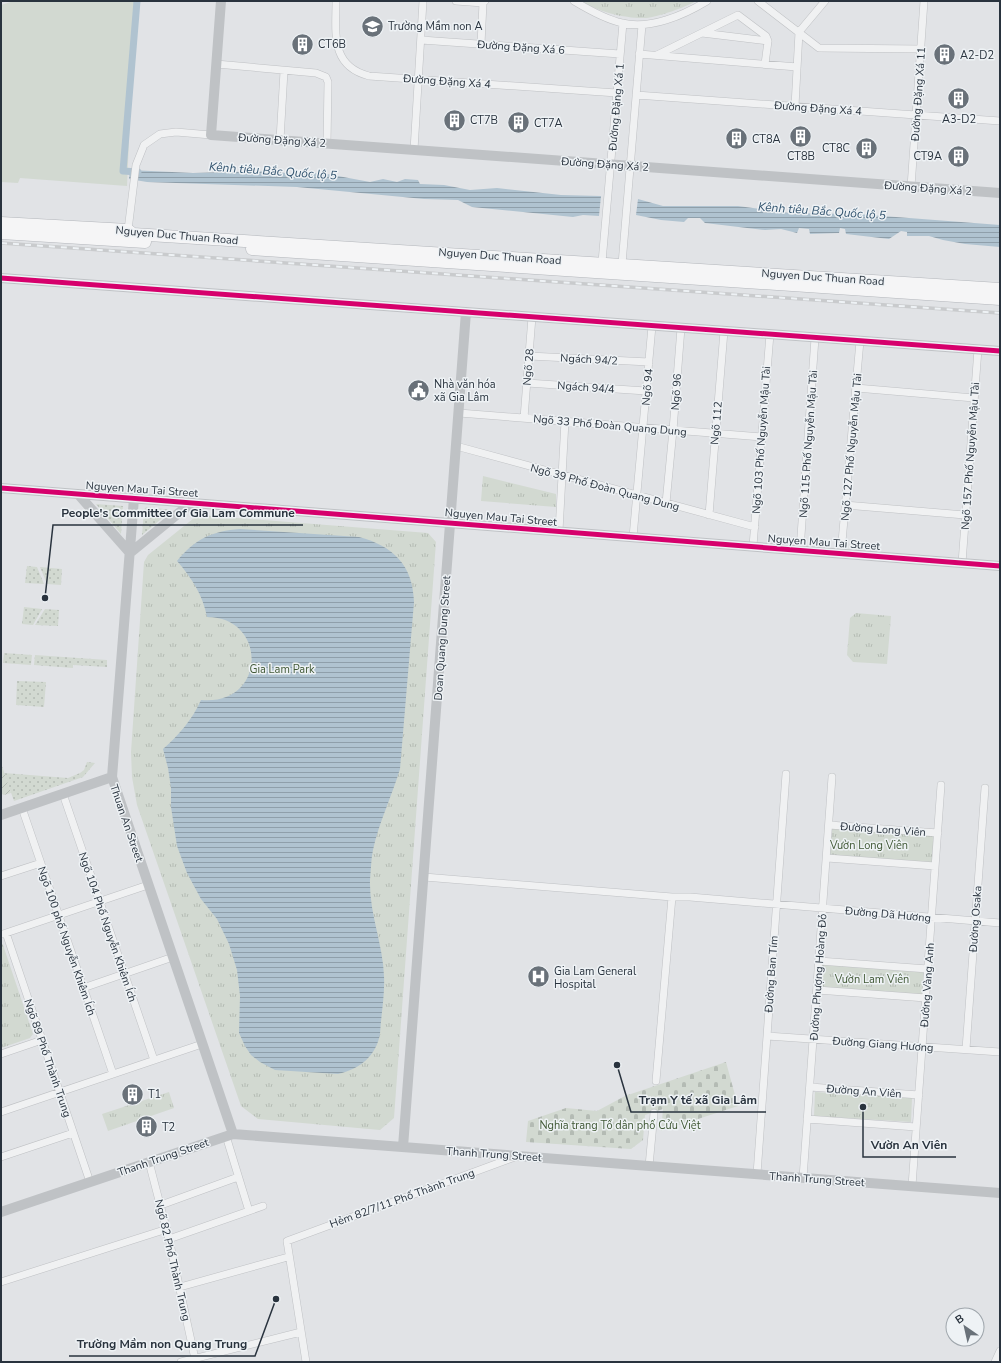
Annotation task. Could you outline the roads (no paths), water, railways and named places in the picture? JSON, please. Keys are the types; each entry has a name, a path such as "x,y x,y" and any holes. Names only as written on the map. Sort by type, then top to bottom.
{"highway":[{"name":"Nguyen Duc Thuan Road","path":"1,223 128,230 133,234 602,267 1000,299"},
{"name":"Nguyen Duc Thuan Road","path":"1,233 602,267"},
{"name":"Nguyen Duc Thuan Road","path":"621,269 1000,289"}],"street":[{"path":"128,230 136,165 144,145 160,134 176,132 210,135 221,1"},
{"name":"Đường Đặng Xá 4","path":"336,1 337,41 339,52 345,62 352,69 369,76 617,93"},
{"path":"414,150 423,1"},
{"path":"456,1 484,2 481,44"},
{"path":"574,1 590,10 623,23 642,25 691,11 707,1"},
{"path":"758,1 819,48 921,49"},
{"path":"795,106 799,32 825,1"},
{"name":"Đường Đặng Xá 11","path":"911,187 924,1"},
{"path":"657,55 738,15 766,36 768,41 766,64"},
{"name":"Đường Đặng Xá 1","path":"602,267 623,23"},
{"name":"Đường Đặng Xá 1","path":"621,269 642,25"},
{"path":"702,33 768,41"},
{"name":"Đường Đặng Xá 6","path":"421,40 620,54"},
{"path":"639,54 797,67"},
{"path":"216,64 316,73 322,75 327,79 327,143"},
{"path":"280,140 284,71"},
{"name":"Đường Đặng Xá 4","path":"636,95 1000,121"},
{"name":"Đường Đặng Xá 2","path":"210,135 1000,193"},
{"path":"1,278 1000,351"},
{"name":"Doan Quang Dung Street","path":"403,1147 466,312"},
{"name":"Ngõ 28","path":"524,418 532,317"},
{"name":"Ngõ 94","path":"634,537 652,326"},
{"name":"Ngõ 96","path":"666,503 681,328"},
{"name":"Ngõ 112","path":"709,515 724,331"},
{"name":"Ngõ 103 Phố Nguyễn Mậu Tài","path":"753,546 770,334"},
{"name":"Ngõ 115 Phố Nguyễn Mậu Tài","path":"800,550 815,338"},
{"name":"Ngõ 127 Phố Nguyễn Mậu Tài","path":"841,553 860,341"},
{"name":"Ngõ 157 Phố Nguyễn Mậu Tài","path":"962,563 978,349"},
{"name":"Ngách 94/2","path":"529,356 649,362"},
{"name":"Ngách 94/4","path":"527,383 646,391"},
{"path":"856,388 974,398"},
{"name":"Ngõ 33 Phố Đoàn Quang Dung","path":"459,413 762,437"},
{"path":"559,531 566,421"},
{"name":"Ngõ 39 Phố Đoàn Quang Dung","path":"456,446 755,527"},
{"name":"Nguyen Mau Tai Street","path":"1,488 1000,566"},
{"path":"78,494 130,553 191,502"},
{"name":"Thuan An Street","path":"134,498 112,777 202,1044 229,1135"},
{"path":"845,505 965,515"},
{"name":"Đường Ban Tím","path":"757,1174 786,774"},
{"path":"1,815 112,777"},
{"name":"Đường Phượng Hoàng Đỏ","path":"803,1178 832,777"},
{"name":"Đường Vàng Anh","path":"912,1186 941,785"},
{"name":"Đường Osaka","path":"966,1050 985,788"},
{"name":"Ngõ 104 Phố Nguyễn Khiêm Ích","path":"63,794 154,1060"},
{"name":"Ngõ 100 phố Nguyễn Khiêm Ích","path":"22,808 113,1074"},
{"name":"Đường Long Viên","path":"829,825 938,833"},
{"path":"826,858 935,866"},
{"path":"1,876 41,863"},
{"name":"Đường Dã Hương","path":"424,877 672,897 690,897 1000,923"},
{"path":"3,934 148,885"},
{"path":"656,1081 672,897"},
{"name":"Ngõ 89 Phố Thành Trung","path":"3,934 42,1040 90,1182"},
{"path":"83,988 173,957"},
{"path":"819,961 928,969"},
{"path":"817,990 926,998"},
{"name":"Đường Giang Hương","path":"767,1036 1000,1052"},
{"path":"1,1054 42,1040"},
{"path":"1,1112 202,1044"},
{"name":"Đường An Viên","path":"810,1087 918,1095"},
{"path":"649,1166 654,1112"},
{"path":"807,1119 916,1127"},
{"path":"1,1157 73,1132"},
{"path":"229,1135 238,1177 249,1211"},
{"name":"Thanh Trung Street","path":"1,1212 229,1135 1000,1193"},
{"name":"Hẻm 82/7/11 Phố Thành Trung","path":"288,1257 287,1240 518,1156"},
{"name":"Ngõ 82 Phố Thành Trung","path":"149,1162 170,1239 195,1359"},
{"path":"161,1205 238,1177"},
{"path":"170,1239 263,1206"},
{"path":"1,1282 167,1229"},
{"path":"180,1288 288,1257 306,1362"},
{"path":"181,1362 301,1332"},
{"path":"995,1362 1000,1351"}],"water":[{"path":"130,170 193,173 269,171 293,174 322,173 370,182 383,179 397,182 405,179 418,180 420,184 444,185 470,190 497,188 561,195 601,196 599,216 583,215 573,217 472,207 458,200 424,199 297,187 147,182 129,179"},
{"path":"638,199 663,206 738,206 789,213 857,214 1000,225 1000,247 965,244 929,236 907,236 907,232 901,231 889,239 846,234 845,229 840,228 839,233 810,234 809,229 799,228 797,233 781,229 765,230 705,223 700,218 688,218 684,222 661,220 636,215"},
{"name":"Gia Lam Park","path":"240,529 359,537 371,541 382,546 399,559 410,578 413,589 414,602 400,769 379,829 373,850 371,865 370,892 384,976 380,1034 375,1049 366,1060 353,1069 338,1074 275,1070 251,1055 239,1033 240,996 237,970 229,944 217,919 201,899 187,873 177,846 171,807 171,788 163,749 185,727 201,700 223,698 238,690 248,676 252,661 249,645 241,631 227,621 207,617 203,601 196,587 177,561 197,542 213,534"}],"waterway":[{"name":"Kênh tiêu Bắc Quốc lộ 5","path":"137,1 123,171 138,172"}],"railway":[{"path":"1,243 1000,313"}],"place":[{"name":"Trường Mầm non A","path":"373,26"},
{"name":"CT6B","path":"302,44"},
{"name":"A2-D2","path":"944,55"},
{"name":"A3-D2","path":"959,99"},
{"name":"CT7B","path":"454,120"},
{"name":"CT7A","path":"518,123"},
{"name":"CT8B","path":"801,136"},
{"name":"CT8A","path":"736,139"},
{"name":"CT8C","path":"866,148"},
{"name":"CT9A","path":"958,156"},
{"name":"Nhà văn hóa xã Gia Lâm","path":"419,390"},
{"name":"People's Committee of Gia Lam Commune","path":"45,598"},
{"name":"Gia Lam General Hospital","path":"538,977"},
{"name":"Trạm Y tế xã Gia Lâm","path":"617,1065"},
{"name":"T1","path":"133,1094"},
{"name":"Vườn An Viên","path":"863,1107"},
{"name":"T2","path":"146,1127"},
{"name":"Trường Mầm non Quang Trung","path":"276,1299"}],"park label":[{"name":"Vườn Long Viên","path":"869,845"},
{"name":"Vườn Lam Viên","path":"872,979"},
{"name":"Nghĩa trang Tổ dân phố Cửu Việt","path":"620,1125"}]}
